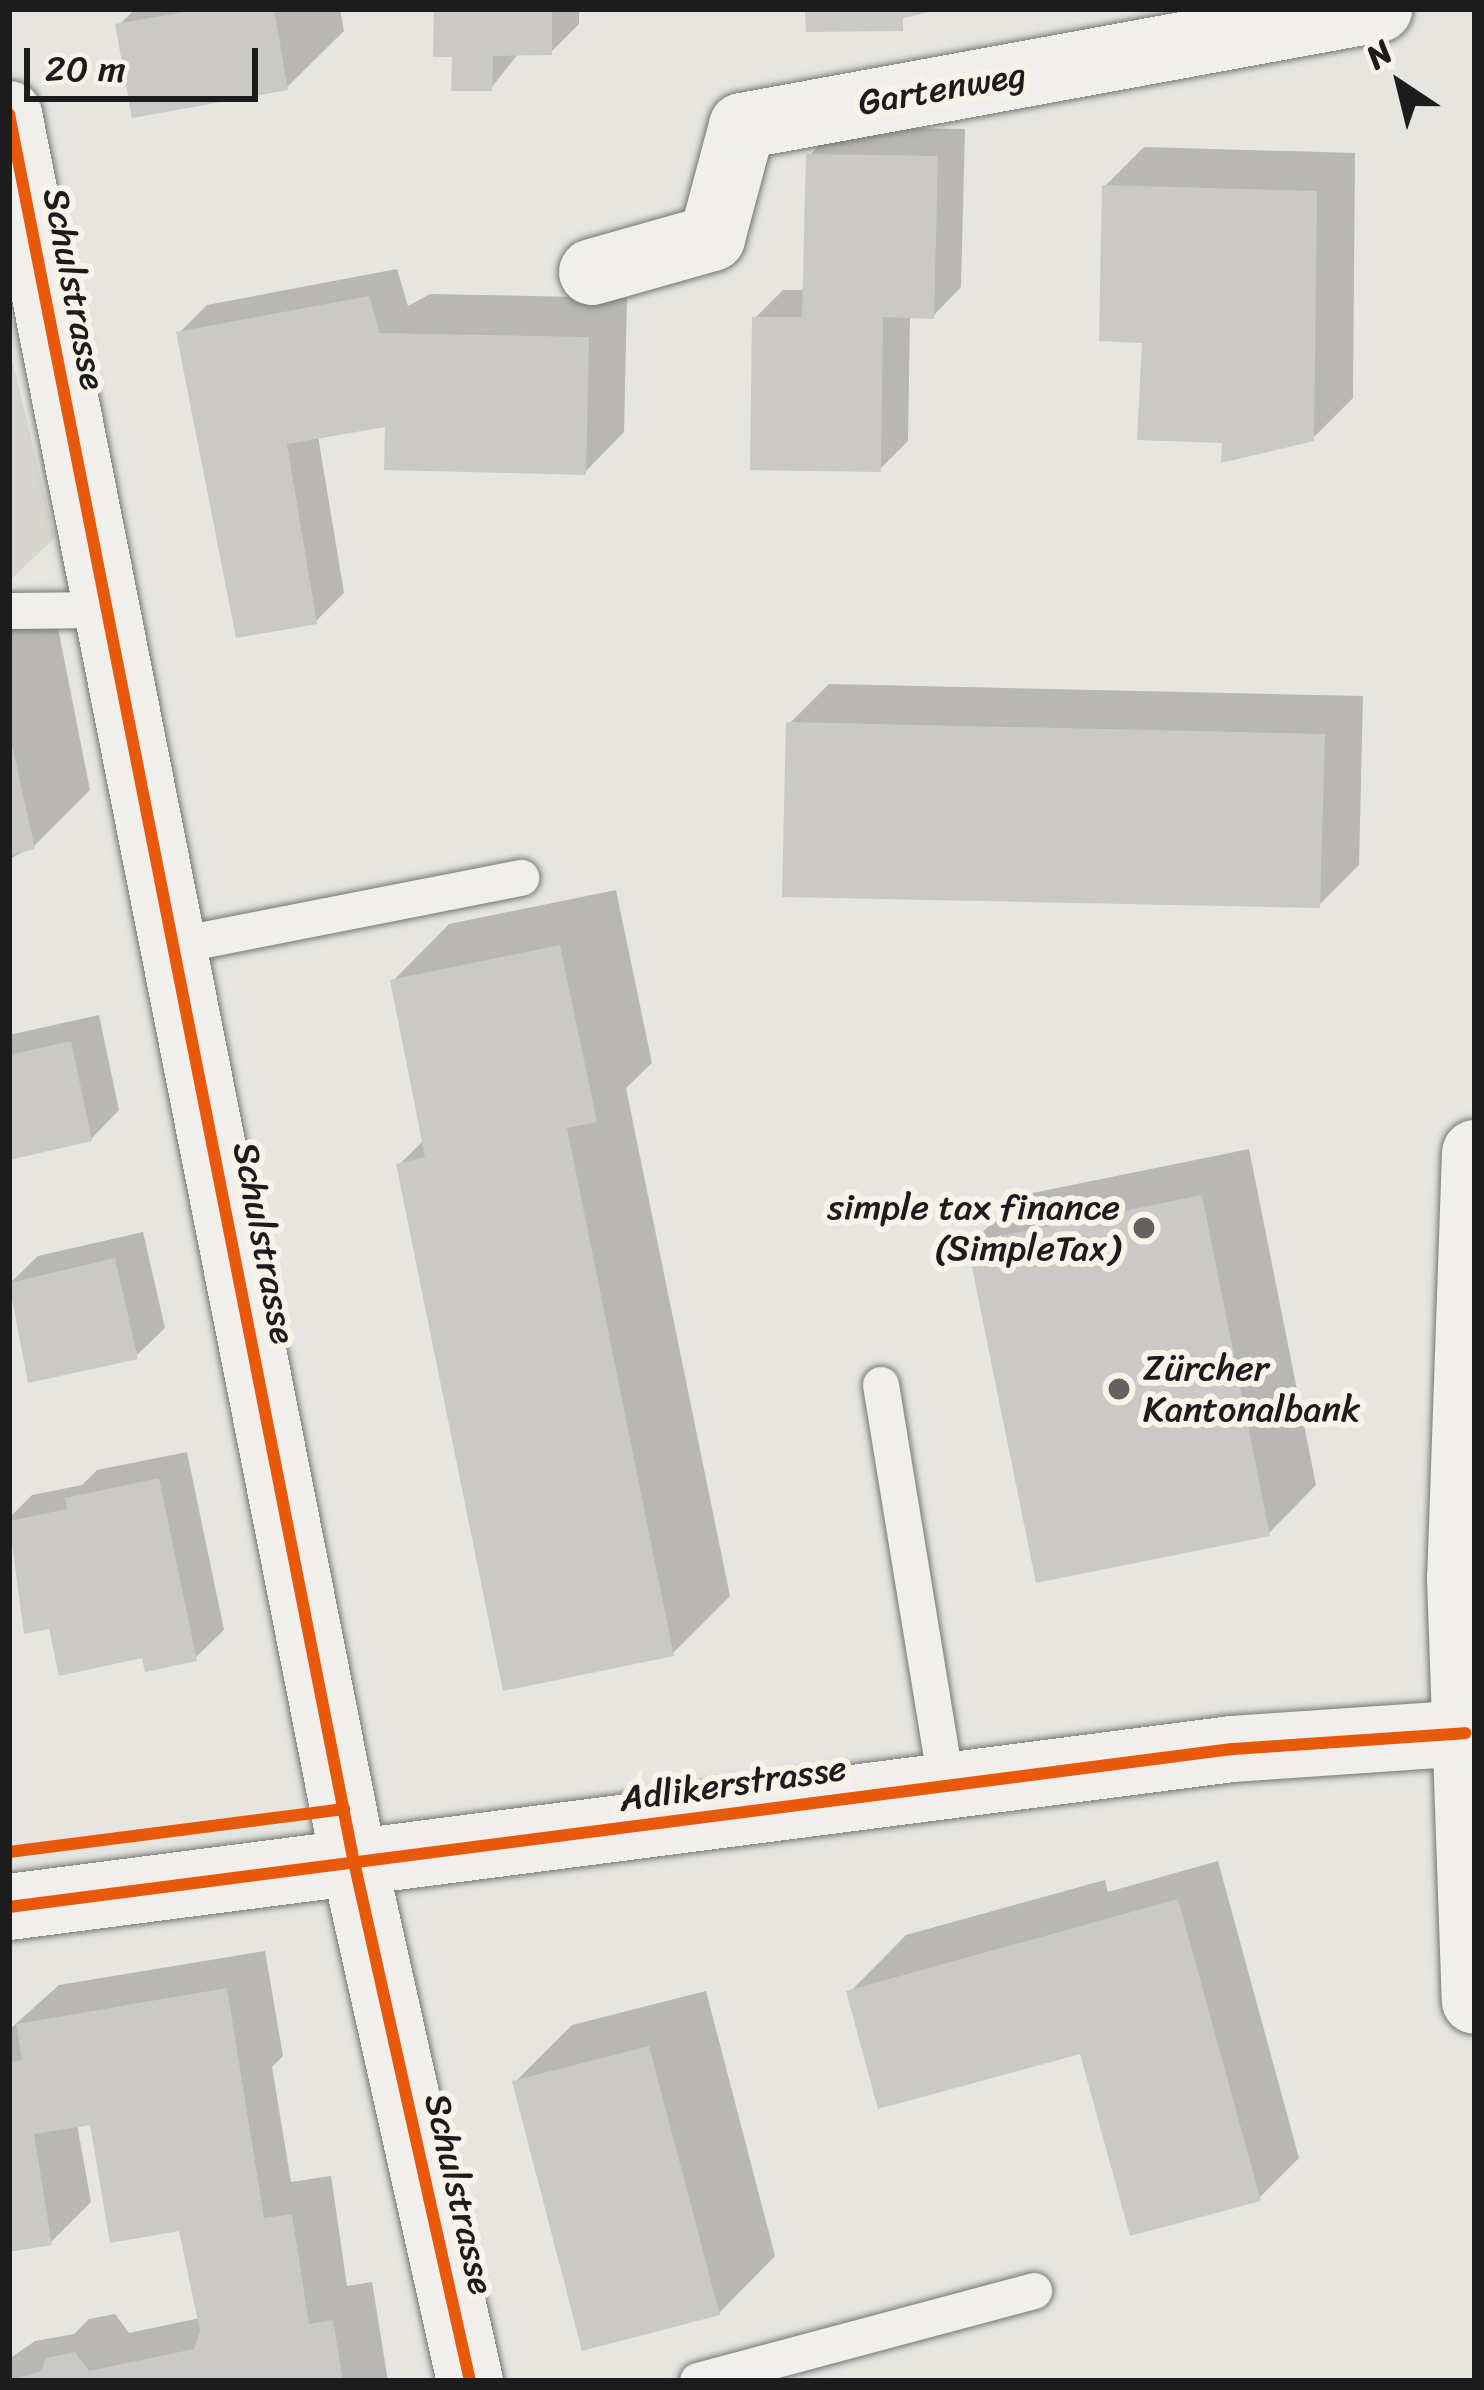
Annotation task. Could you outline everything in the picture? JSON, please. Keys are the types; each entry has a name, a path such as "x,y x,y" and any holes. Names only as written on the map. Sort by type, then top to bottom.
{"street":[{"name":"Gartenweg","path":"592,272 712,238 742,126 1379,9"},
{"name":"Schulstrasse","path":"9,114 354,1862 470,2381"},
{"path":"1475,1153 1460,1578 1475,2001"},
{"name":"Adlikerstrasse","path":"9,1906 1352,1736 1465,1733"}],"lane":[{"path":"9,611 107,610"},
{"path":"175,946 521,878"},
{"path":"881,1384 947,1786"},
{"path":"698,2381 1034,2291"}],"shaded area":[{"path":"9,347 55,538 9,581"}],"building":[{"path":"202,9 274,9 288,90 132,118 115,24"},
{"path":"434,9 552,9 552,55 493,56 492,91 451,91 452,57 433,57"},
{"path":"805,9 935,11 903,18 903,31 806,32"},
{"path":"806,154 938,156 934,319 883,317 881,472 750,470 752,317 802,317"},
{"path":"1102,185 1317,191 1314,441 1221,463 1222,443 1137,440 1142,343 1099,341"},
{"path":"369,296 380,333 589,337 586,475 384,470 385,427 287,444 317,624 236,638 176,332"},
{"path":"786,722 1325,734 1320,908 782,897"},
{"path":"9,731 35,849 9,855"},
{"path":"560,945 597,1122 567,1128 674,1656 503,1691 396,1164 425,1157 390,980"},
{"path":"71,1041 92,1141 9,1160 9,1055"},
{"name":"Zürcher Kantonalbank","path":"1202,1195 1270,1536 1036,1583 967,1243"},
{"path":"115,1258 138,1359 28,1383 9,1283"},
{"path":"159,1478 197,1661 145,1672 142,1658 59,1676 49,1629 24,1634 9,1521 67,1509 65,1498"},
{"path":"1178,1899 1261,2201 1130,2236 1080,2054 878,2109 846,1991"},
{"path":"227,1988 264,2218 292,2214 309,2324 333,2320 343,2381 9,2381 41,2371 46,2358 75,2352 89,2371 194,2349 200,2331 179,2231 110,2243 90,2125 34,2134 52,2245 9,2252 9,2062 22,2060 16,2024"},
{"path":"649,2046 720,2315 582,2351 512,2081"}],"cycle path":[{"path":"9,114 354,1862 470,2381"},
{"path":"9,1907 1232,1749 1465,1733"},
{"path":"9,1852 344,1809"}],"place":[{"name":"simple tax finance (SimpleTax)","path":"1144,1228"},
{"name":"Zürcher Kantonalbank","path":"1119,1389"}]}
